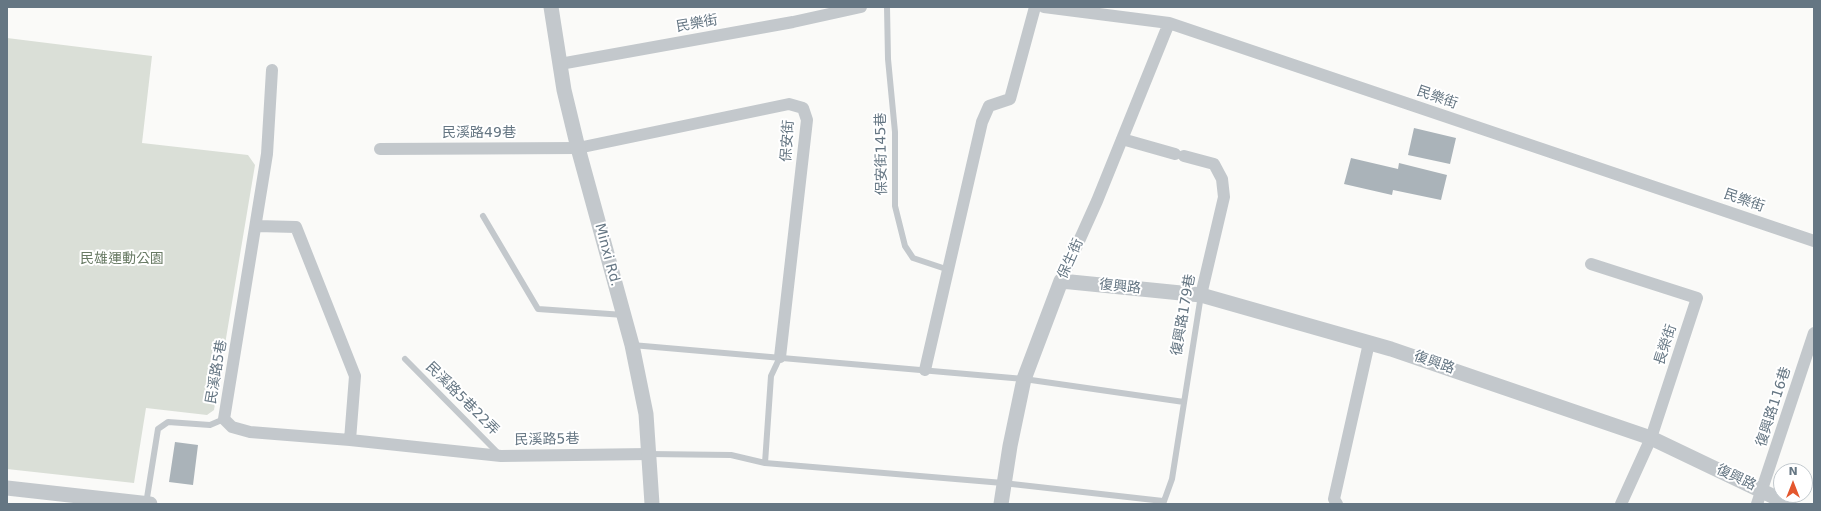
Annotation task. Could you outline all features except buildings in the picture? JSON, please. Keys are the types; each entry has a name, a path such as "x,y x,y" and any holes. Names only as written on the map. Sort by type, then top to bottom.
{"street":[{"name":"Minxi Rd.","path":"551,7 564,90 578,148 632,345 646,414 650,454 652,504"},
{"name":"民樂街","path":"560,64 793,22 861,7"},
{"path":"925,370 982,122 989,106 1010,99 1035,7"},
{"name":"民樂街","path":"1044,7 1169,23 1814,241"},
{"name":"保生街","path":"1001,504 1003,483 1024,378 1061,281 1122,139 1169,23"},
{"name":"民溪路5巷","path":"272,70 267,154 257,226 224,419 232,427 250,432 350,440 501,456 650,454"},
{"name":"保安街","path":"578,148 789,104 803,108 807,120 780,357"},
{"name":"復興路179巷","path":"1122,139 1214,164 1222,179 1224,197 1201,295"},
{"name":"民溪路49巷","path":"380,149 578,148"},
{"path":"257,226 296,227 355,376 350,440"},
{"name":"長榮街","path":"1591,264 1697,298 1651,438 1621,504"},
{"name":"復興路","path":"1061,281 1201,295 1369,342 1651,438 1760,497 1789,504"},
{"name":"復興路116巷","path":"1760,497 1814,333"},
{"path":"1337,504 1334,499 1369,342"},
{"path":"7,488 150,504"}],"lane":[{"name":"保安街145巷","path":"887,7 888,59 895,132 895,206 905,246 913,258 949,270"},
{"path":"483,216 538,309 624,315"},
{"name":"復興路179巷","path":"1163,503 1172,479 1201,295"},
{"path":"632,345 1024,378 1184,402"},
{"path":"766,463 771,376 780,357"},
{"name":"民溪路5巷22弄","path":"405,359 501,456"},
{"path":"146,504 158,429 168,422 210,425 224,419"},
{"path":"650,454 731,456 766,463 1003,483 1163,503"}],"green space":[{"name":"民雄運動公園","path":"7,38 152,56 142,143 248,155 255,165 214,410 207,415 146,408 134,483 7,469"}]}
